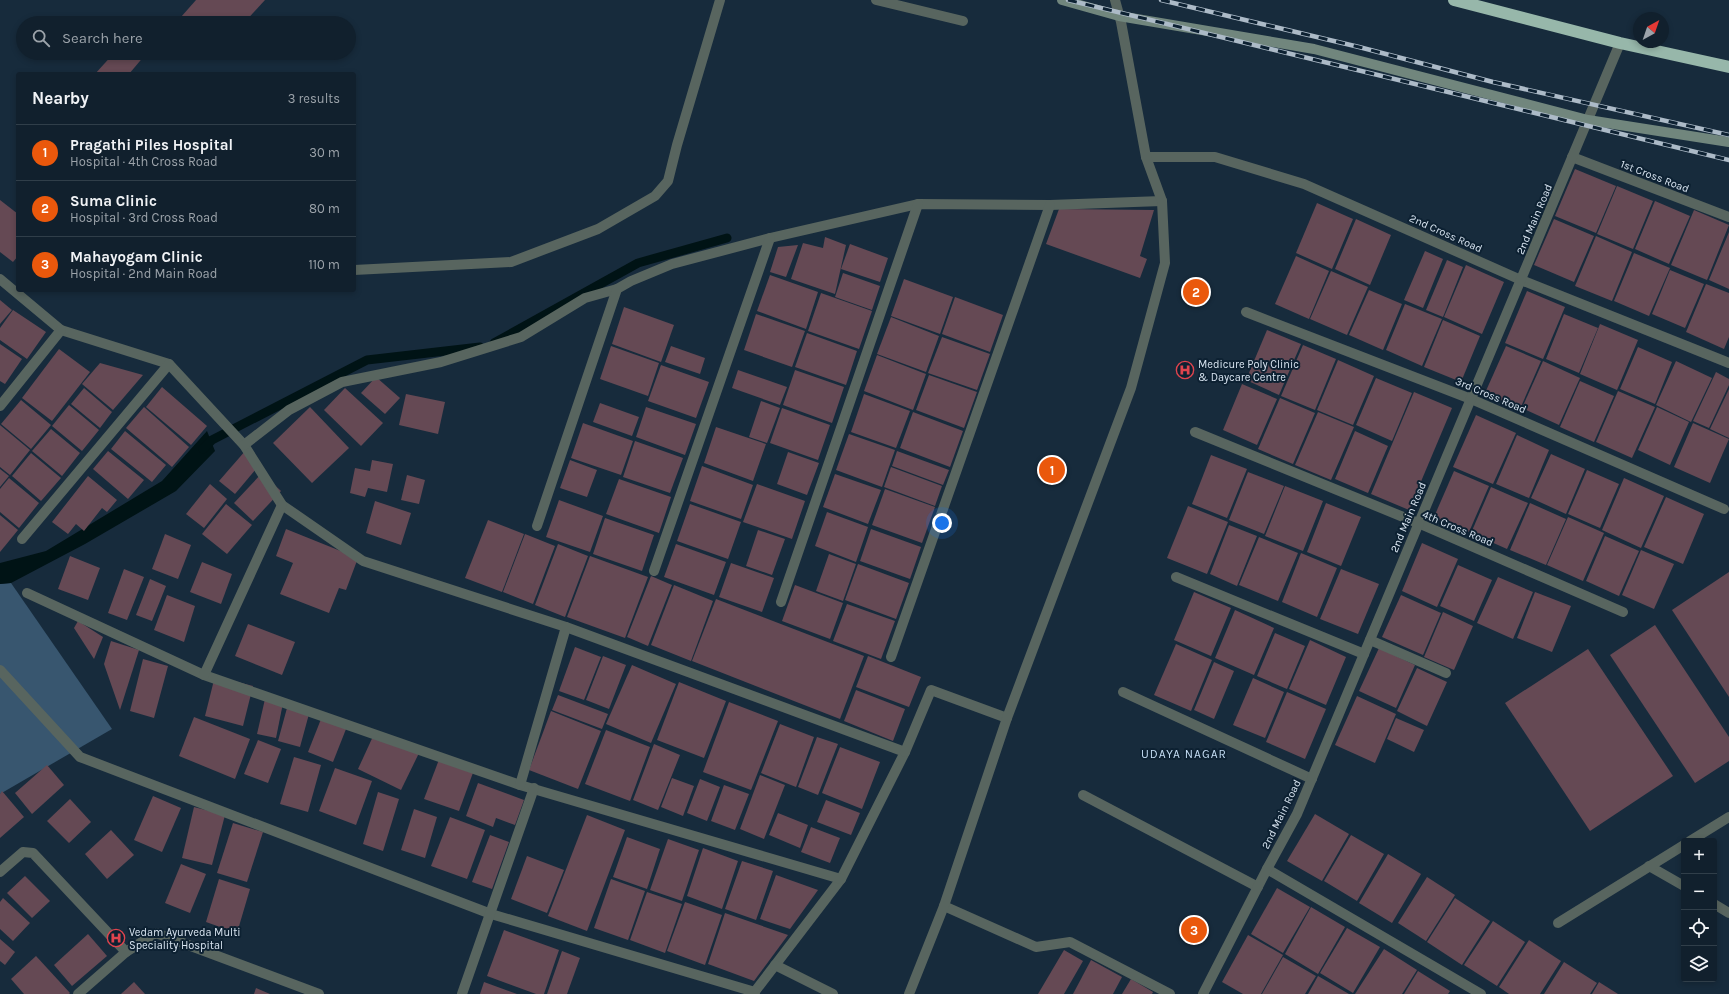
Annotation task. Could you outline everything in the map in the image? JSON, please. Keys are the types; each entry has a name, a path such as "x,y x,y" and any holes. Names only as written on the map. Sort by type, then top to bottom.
{"highway":[{"path":"1454,0 1620,43 1729,67"}],"street":[{"path":"356,270 511,262 598,229 655,196 668,181 677,145 720,0"},
{"path":"876,0 963,21"},
{"path":"1062,0 1119,16 1314,49 1588,120 1729,142"},
{"path":"909,994 944,906 1007,718 1130,388 1165,263 1162,202 1146,157 1115,0"},
{"name":"2nd Main Road","path":"1207,993 1267,869 1297,814 1620,43"},
{"name":"2nd Cross Road","path":"1146,157 1215,157 1304,184 1521,280 1729,363"},
{"name":"1st Cross Road","path":"1572,157 1729,217"},
{"path":"243,443 289,410 342,382 441,362 521,337 585,298 617,290 631,281 672,264 770,238 918,204 1050,205 1162,202"},
{"path":"781,602 918,204"},
{"path":"891,657 1050,205"},
{"path":"654,571 770,238"},
{"path":"0,279 61,330 169,364 243,443 282,505 363,561 566,627 905,752"},
{"path":"537,526 617,290"},
{"name":"3rd Cross Road","path":"1246,312 1471,399 1724,510"},
{"path":"0,406 61,330"},
{"path":"22,539 169,364"},
{"name":"4th Cross Road","path":"1195,432 1418,523 1623,612"},
{"path":"204,675 282,505"},
{"path":"1176,577 1364,654"},
{"path":"27,593 204,675 520,785 841,879"},
{"path":"520,785 566,627"},
{"path":"1370,640 1446,673"},
{"path":"0,670 80,757 491,914 754,993 841,879 905,752 931,690 1007,718"},
{"path":"1123,692 1312,779"},
{"path":"462,994 534,788"},
{"path":"1083,794 1258,887"},
{"path":"1695,838 1729,817"},
{"path":"1558,923 1681,847"},
{"path":"0,872 23,852 33,853 126,952"},
{"path":"1649,866 1681,884"},
{"path":"1267,869 1482,994"},
{"path":"944,906 1036,947 1070,942 1170,994"},
{"path":"1717,906 1729,913"},
{"path":"78,994 126,952 156,933 319,994"},
{"path":"775,965 833,994"}],"shaded area":[{"path":"207,431 215,451 176,491 85,544 11,583 0,584 0,563 46,551 162,481"},
{"path":"11,583 112,729 0,794 0,584"}],"building":[{"path":"196,0 265,0 250,16 182,16"},
{"path":"108,60 141,60 131,72 97,72"},
{"path":"1575,169 1616,186 1596,233 1555,216"},
{"path":"1617,186 1653,201 1633,249 1597,234"},
{"path":"0,200 16,212 16,258 13,262 0,252"},
{"path":"1655,201 1690,216 1669,264 1635,249"},
{"path":"1317,203 1353,219 1332,269 1296,253"},
{"path":"1059,209 1154,210 1140,256 1147,259 1140,278 1046,244"},
{"path":"1694,210 1729,225 1707,280 1671,265"},
{"path":"1356,219 1391,235 1370,285 1335,269"},
{"path":"1554,219 1594,236 1574,282 1534,265"},
{"path":"1729,232 1729,289 1709,280"},
{"path":"1596,236 1632,252 1612,301 1575,286"},
{"path":"825,237 846,245 835,294 791,279 803,243 823,248"},
{"path":"850,244 888,258 880,282 841,269"},
{"path":"798,245 786,277 770,272 778,247"},
{"path":"1425,251 1443,259 1423,308 1404,300"},
{"path":"1634,253 1670,268 1649,316 1614,301"},
{"path":"1296,256 1329,271 1309,319 1275,304"},
{"path":"1447,260 1463,267 1443,317 1426,310"},
{"path":"1466,265 1504,282 1482,334 1444,317"},
{"path":"1670,270 1704,284 1685,328 1652,314"},
{"path":"1331,271 1368,287 1347,335 1310,319"},
{"path":"843,273 880,286 872,310 835,297"},
{"path":"770,275 818,292 806,329 757,311"},
{"path":"904,279 953,297 940,334 891,316"},
{"path":"1706,284 1729,293 1729,337 1724,349 1686,332"},
{"path":"1369,290 1402,304 1383,350 1349,335"},
{"path":"1527,291 1565,307 1543,359 1505,343"},
{"path":"821,293 872,311 859,349 808,331"},
{"path":"955,297 1003,315 990,352 942,334"},
{"path":"0,300 12,310 0,324"},
{"path":"1405,304 1442,319 1422,366 1386,350"},
{"path":"624,307 674,325 661,362 612,344"},
{"path":"13,310 46,332 27,359 0,340 0,328"},
{"path":"756,314 805,331 792,367 744,350"},
{"path":"1564,314 1598,328 1579,373 1546,359"},
{"path":"891,317 939,336 926,372 877,354"},
{"path":"1443,320 1480,336 1461,382 1424,367"},
{"path":"1600,324 1638,340 1617,390 1580,374"},
{"path":"1267,330 1301,344 1279,395 1246,380"},
{"path":"807,333 857,351 846,385 795,367"},
{"path":"942,337 990,354 977,390 928,373"},
{"path":"0,344 22,359 5,384 0,381"},
{"path":"1303,345 1336,359 1315,410 1281,396"},
{"path":"611,346 659,363 648,396 600,379"},
{"path":"671,346 705,358 700,374 665,362"},
{"path":"1506,346 1541,361 1520,409 1485,393"},
{"path":"1638,347 1672,362 1655,404 1620,389"},
{"path":"59,349 90,372 52,421 22,398"},
{"path":"877,355 926,374 913,410 864,391"},
{"path":"1338,360 1374,376 1353,425 1317,410"},
{"path":"1543,361 1580,378 1559,425 1522,408"},
{"path":"1676,361 1712,378 1691,422 1656,405"},
{"path":"100,363 143,375 113,410 82,384"},
{"path":"661,365 709,382 696,418 648,401"},
{"path":"738,370 787,387 780,405 732,388"},
{"path":"795,370 844,387 832,423 783,405"},
{"path":"1716,372 1729,379 1729,385 1709,428 1693,421"},
{"path":"929,375 977,392 964,428 916,410"},
{"path":"376,377 400,398 385,414 361,393"},
{"path":"1376,378 1412,393 1392,441 1356,425"},
{"path":"1580,381 1614,396 1594,442 1560,427"},
{"path":"1242,384 1277,399 1257,445 1223,430"},
{"path":"162,387 207,426 191,445 146,407"},
{"path":"84,388 112,412 100,428 71,404"},
{"path":"345,388 383,423 361,446 324,410"},
{"path":"1729,389 1729,438 1710,429"},
{"path":"1618,391 1655,407 1632,458 1596,442"},
{"path":"1414,392 1452,408 1409,510 1371,494"},
{"path":"406,394 445,402 438,434 399,425"},
{"path":"864,394 910,411 896,448 851,432"},
{"path":"1280,398 1315,413 1293,464 1258,449"},
{"path":"21,400 51,425 31,449 1,424"},
{"path":"761,401 780,408 767,443 749,437"},
{"path":"600,403 639,417 632,436 593,422"},
{"path":"69,405 99,430 82,451 52,426"},
{"path":"144,407 189,447 172,467 126,428"},
{"path":"310,407 349,448 312,483 273,443"},
{"path":"646,407 696,424 685,455 636,437"},
{"path":"1657,407 1689,422 1670,465 1638,450"},
{"path":"782,408 830,425 818,460 770,443"},
{"path":"913,412 963,431 950,467 900,448"},
{"path":"1318,412 1354,427 1331,480 1295,465"},
{"path":"1476,415 1516,433 1493,484 1453,467"},
{"path":"583,423 633,441 621,475 571,458"},
{"path":"1693,423 1729,439 1710,483 1674,467"},
{"path":"0,425 30,450 10,475 0,467"},
{"path":"716,427 766,444 753,481 704,463"},
{"path":"51,429 80,453 62,476 32,451"},
{"path":"125,431 166,465 152,482 111,449"},
{"path":"1355,431 1388,446 1368,493 1335,479"},
{"path":"849,434 895,450 882,487 836,470"},
{"path":"1517,435 1549,450 1529,498 1496,484"},
{"path":"635,441 683,458 670,493 623,477"},
{"path":"246,450 261,463 235,494 219,481"},
{"path":"108,451 144,480 128,499 93,469"},
{"path":"897,451 949,470 943,485 892,466"},
{"path":"788,452 819,463 807,495 777,484"},
{"path":"31,453 61,478 41,501 12,476"},
{"path":"1551,454 1585,469 1566,514 1531,498"},
{"path":"1211,455 1247,469 1227,518 1192,504"},
{"path":"372,460 393,464 387,492 368,488 365,497 350,493 355,468 370,471"},
{"path":"570,460 597,470 587,497 560,488"},
{"path":"702,466 753,485 741,519 690,501"},
{"path":"891,467 942,486 935,506 884,487"},
{"path":"0,469 9,476 0,487"},
{"path":"1587,470 1619,484 1600,528 1568,514"},
{"path":"1454,471 1489,486 1469,532 1434,517"},
{"path":"1248,472 1284,486 1264,534 1229,520"},
{"path":"262,473 281,491 253,521 234,503"},
{"path":"835,474 881,490 868,524 823,507"},
{"path":"407,475 425,480 419,504 401,500"},
{"path":"88,476 117,500 107,512 102,508 84,531 76,524 68,534 52,522"},
{"path":"9,478 39,503 19,528 0,512 0,489"},
{"path":"1624,478 1664,496 1641,548 1602,530"},
{"path":"619,479 671,497 659,533 606,514"},
{"path":"210,484 227,499 204,528 186,514"},
{"path":"757,484 805,501 792,539 743,522"},
{"path":"1285,486 1323,501 1303,551 1265,536"},
{"path":"1491,487 1528,503 1507,549 1471,533"},
{"path":"885,489 935,507 922,543 872,525"},
{"path":"1666,497 1704,514 1683,564 1644,547"},
{"path":"559,500 603,516 590,552 546,537"},
{"path":"375,501 411,513 401,545 366,533"},
{"path":"1326,503 1361,517 1341,566 1307,552"},
{"path":"1530,503 1566,519 1546,565 1510,550"},
{"path":"226,504 252,525 227,554 202,534"},
{"path":"690,504 741,522 728,559 677,541"},
{"path":"1188,506 1228,522 1207,574 1167,558"},
{"path":"827,512 868,527 856,562 815,546"},
{"path":"0,515 18,530 0,552"},
{"path":"1568,517 1604,533 1583,581 1547,565"},
{"path":"605,518 654,535 642,571 593,554"},
{"path":"488,520 524,534 502,592 465,578"},
{"path":"1229,525 1257,536 1237,586 1210,574"},
{"path":"286,529 358,558 346,590 339,588 329,613 280,594 293,563 276,556"},
{"path":"871,529 921,547 910,579 860,561"},
{"path":"758,530 785,539 772,575 746,566"},
{"path":"165,534 191,545 178,579 152,569"},
{"path":"525,534 555,546 533,604 503,592"},
{"path":"1605,536 1639,551 1619,596 1586,581"},
{"path":"1259,537 1298,553 1278,601 1239,585"},
{"path":"1422,543 1458,559 1437,607 1402,591"},
{"path":"558,544 588,556 565,617 535,605"},
{"path":"676,544 726,562 714,595 664,577"},
{"path":"1641,550 1674,564 1654,609 1622,595"},
{"path":"1301,553 1337,568 1317,617 1282,602"},
{"path":"829,554 856,564 843,601 816,591"},
{"path":"70,556 100,568 88,600 58,589"},
{"path":"590,556 648,577 625,638 567,617"},
{"path":"202,562 232,574 221,604 190,592"},
{"path":"731,563 774,578 762,612 719,597"},
{"path":"858,564 909,583 896,619 845,600"},
{"path":"1458,565 1492,580 1474,621 1440,606"},
{"path":"124,569 144,577 127,620 108,613"},
{"path":"1341,569 1379,584 1358,634 1320,619"},
{"path":"1729,572 1729,697 1672,610"},
{"path":"651,576 672,585 648,646 627,637"},
{"path":"1498,577 1533,592 1513,639 1477,623"},
{"path":"150,579 166,586 152,621 136,615"},
{"path":"674,585 713,601 691,661 651,645"},
{"path":"795,585 843,603 830,639 782,621"},
{"path":"1194,592 1231,608 1211,656 1174,640"},
{"path":"1535,592 1571,606 1552,652 1517,638"},
{"path":"167,595 195,606 184,642 154,630"},
{"path":"1401,595 1441,613 1423,655 1382,637"},
{"path":"716,599 864,656 840,719 692,661"},
{"path":"847,604 895,621 881,659 833,641"},
{"path":"1235,610 1274,628 1254,675 1215,658"},
{"path":"1443,612 1473,626 1454,670 1424,657"},
{"path":"78,621 103,637 94,659 74,628"},
{"path":"248,624 295,642 282,675 235,656"},
{"path":"1655,625 1729,737 1729,761 1695,783 1610,655"},
{"path":"1275,633 1305,646 1287,689 1257,676"},
{"path":"1310,640 1346,657 1326,705 1289,689"},
{"path":"111,641 139,650 120,710 104,664"},
{"path":"1176,644 1212,660 1191,711 1154,695"},
{"path":"575,647 601,657 584,700 559,691"},
{"path":"1379,648 1415,665 1396,708 1359,691"},
{"path":"1588,649 1673,776 1590,831 1505,703"},
{"path":"603,656 626,665 609,709 586,700"},
{"path":"868,656 921,677 909,707 856,687"},
{"path":"143,659 168,666 154,718 130,711"},
{"path":"1214,662 1234,671 1214,719 1194,710"},
{"path":"632,665 676,684 651,743 606,724"},
{"path":"1417,668 1447,682 1427,726 1397,711"},
{"path":"215,676 253,686 243,726 205,716"},
{"path":"1253,678 1284,692 1265,738 1233,725"},
{"path":"679,682 726,701 704,758 657,740"},
{"path":"856,690 905,709 893,741 844,721"},
{"path":"1287,692 1326,709 1305,759 1266,742"},
{"path":"558,695 608,714 602,729 552,710"},
{"path":"1357,696 1396,714 1375,763 1335,745"},
{"path":"265,699 283,703 276,738 257,734"},
{"path":"729,702 778,721 751,790 703,772"},
{"path":"287,708 309,714 300,747 278,741"},
{"path":"551,711 601,731 578,789 529,770"},
{"path":"323,714 348,724 333,762 308,752"},
{"path":"194,717 250,739 235,779 179,756"},
{"path":"1396,718 1424,730 1414,752 1387,739"},
{"path":"780,724 814,737 796,787 761,773"},
{"path":"606,730 650,747 630,801 585,784"},
{"path":"375,732 419,753 401,790 358,769"},
{"path":"817,737 838,744 818,795 798,787"},
{"path":"258,740 281,749 268,783 244,774"},
{"path":"654,744 680,755 658,810 633,800"},
{"path":"840,747 880,762 862,809 822,793"},
{"path":"294,757 321,765 308,812 280,804"},
{"path":"440,757 474,770 459,811 424,799"},
{"path":"47,765 64,785 32,814 15,793"},
{"path":"335,768 372,781 356,825 319,811"},
{"path":"760,775 785,785 764,839 740,829"},
{"path":"672,778 694,786 683,816 661,807"},
{"path":"700,779 720,787 707,821 687,813"},
{"path":"478,783 524,800 515,825 496,818 493,827 466,816"},
{"path":"724,785 749,794 735,830 711,821"},
{"path":"2,791 24,817 0,838 0,794"},
{"path":"378,792 399,799 383,851 363,844"},
{"path":"153,796 181,808 162,852 134,840"},
{"path":"70,799 91,822 69,843 47,821"},
{"path":"826,800 860,813 851,835 817,822"},
{"path":"194,807 225,815 212,865 182,858"},
{"path":"414,809 437,817 425,858 401,850"},
{"path":"778,813 808,825 800,848 769,835"},
{"path":"1315,814 1349,834 1322,881 1287,861"},
{"path":"587,815 625,830 587,931 548,916"},
{"path":"450,817 485,830 467,879 431,866"},
{"path":"233,823 263,832 247,882 217,873"},
{"path":"811,827 840,838 830,863 801,852"},
{"path":"111,830 134,855 107,879 85,854"},
{"path":"490,835 509,842 492,889 472,882"},
{"path":"1351,835 1384,854 1357,901 1324,881"},
{"path":"627,837 660,849 647,889 613,877"},
{"path":"668,839 699,850 682,901 650,890"},
{"path":"703,848 738,861 722,909 687,896"},
{"path":"1388,854 1421,874 1392,923 1359,903"},
{"path":"527,856 564,870 547,913 511,899"},
{"path":"742,861 773,871 756,920 725,909"},
{"path":"181,864 206,874 190,913 165,903"},
{"path":"776,875 818,890 790,929 760,919"},
{"path":"25,876 50,901 32,918 7,893"},
{"path":"1427,877 1455,895 1426,941 1398,923"},
{"path":"219,879 250,889 237,933 206,922"},
{"path":"611,879 645,891 628,940 594,928"},
{"path":"1277,888 1310,907 1283,953 1251,934"},
{"path":"647,892 682,904 665,953 630,940"},
{"path":"3,898 30,923 13,941 0,929 0,902"},
{"path":"1455,898 1490,921 1462,965 1427,942"},
{"path":"685,902 722,915 705,965 667,951"},
{"path":"1311,907 1345,927 1318,974 1285,954"},
{"path":"725,913 788,935 754,981 708,964"},
{"path":"1493,921 1525,942 1497,986 1464,965"},
{"path":"1347,928 1380,947 1353,993 1320,973"},
{"path":"504,930 559,950 544,994 536,994 487,976"},
{"path":"88,934 107,956 72,986 54,965"},
{"path":"1248,935 1283,955 1261,994 1243,994 1222,982"},
{"path":"0,939 15,952 5,965 0,961"},
{"path":"1529,940 1561,961 1540,994 1509,994 1499,987"},
{"path":"1384,949 1417,970 1402,994 1355,994"},
{"path":"1064,950 1083,961 1064,994 1038,994"},
{"path":"562,951 580,958 567,994 547,994"},
{"path":"36,956 70,993 69,994 24,994 11,979"},
{"path":"1283,957 1316,976 1305,994 1262,994"},
{"path":"1091,960 1122,977 1113,994 1073,994"},
{"path":"1564,962 1597,983 1590,994 1544,994"},
{"path":"1418,971 1450,991 1448,994 1404,994"},
{"path":"1318,976 1349,994 1308,994"},
{"path":"1131,979 1153,992 1152,994 1122,994"},
{"path":"134,982 145,994 121,994"},
{"path":"484,982 517,994 480,994"},
{"path":"1599,982 1618,994 1592,994"},
{"path":"256,988 270,994 254,994"}],"waterway":[{"path":"494,343 638,263 727,238"},
{"path":"203,449 212,440 367,360 480,347"}],"railway":[{"path":"1068,0 1729,160"},
{"path":"1161,0 1359,47 1493,82 1729,135"}],"place":[{"name":"Suma Clinic","path":"1196,292"},
{"name":"Medicure Poly Clinic & Daycare Centre","path":"1185,370"},
{"name":"Pragathi Piles Hospital","path":"1052,470"},
{"name":"Mahayogam Clinic","path":"1194,930"},
{"name":"Vedam Ayurveda Multi Speciality Hospital","path":"116,938"}],"district":[{"name":"UDAYA NAGAR","path":"1184,754"}]}
